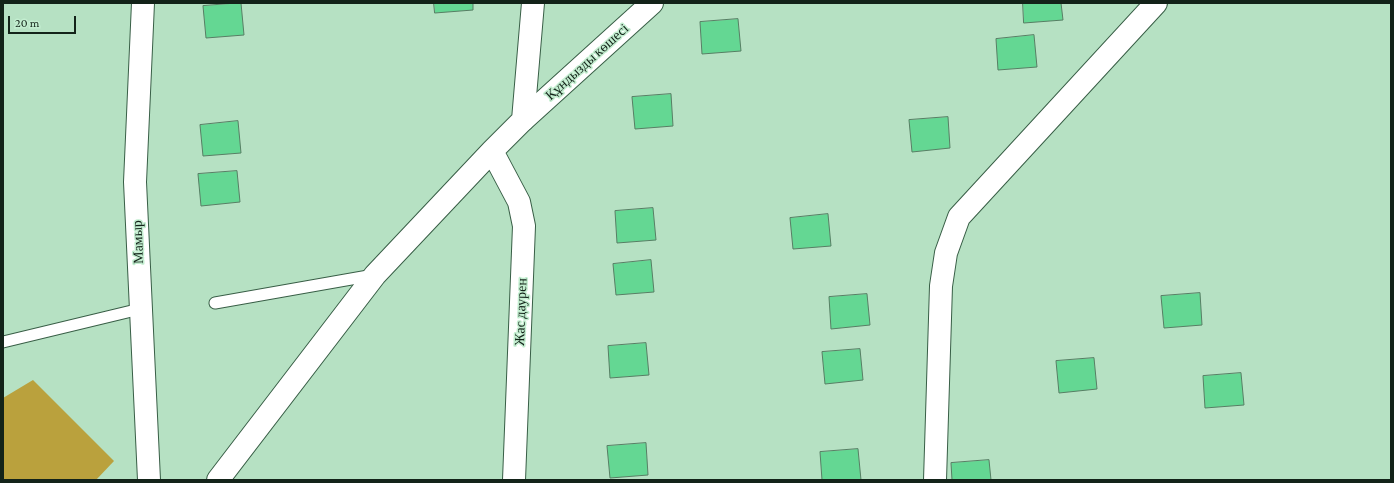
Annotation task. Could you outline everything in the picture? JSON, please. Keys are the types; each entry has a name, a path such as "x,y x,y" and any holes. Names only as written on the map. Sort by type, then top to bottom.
{"street":[{"name":"Мамыр","path":"144,3 135,182 149,480"},
{"path":"523,120 533,3"},
{"name":"Құндызды көшесі","path":"218,480 375,274 523,120 652,3"},
{"path":"935,480 941,286 946,253 959,217 1156,3"},
{"name":"Жас даурен","path":"492,151 519,202 524,226 514,480"}],"lane":[{"path":"215,303 375,274"},
{"path":"3,342 140,309"}],"shaded area":[{"path":"33,380 114,461 96,480 3,480 3,398"}],"building":[{"path":"241,3 244,35 206,38 203,6"},
{"path":"434,3 473,3 473,10 435,13"},
{"path":"1023,3 1061,3 1063,20 1024,23"},
{"path":"738,19 741,51 702,54 700,22"},
{"path":"1034,35 1037,67 998,70 996,39"},
{"path":"671,94 673,126 635,129 632,97"},
{"path":"948,117 950,148 912,152 909,120"},
{"path":"238,121 241,153 203,156 200,125"},
{"path":"237,171 240,202 201,206 198,174"},
{"path":"653,208 656,240 617,243 615,211"},
{"path":"828,214 831,246 793,249 790,218"},
{"path":"651,260 654,292 616,295 613,264"},
{"path":"1200,293 1202,325 1164,328 1161,296"},
{"path":"867,294 870,325 831,329 829,297"},
{"path":"646,343 649,375 610,378 608,346"},
{"path":"860,349 863,380 825,384 822,352"},
{"path":"1094,358 1097,389 1059,393 1056,361"},
{"path":"1241,373 1244,405 1205,408 1203,376"},
{"path":"646,443 648,475 610,478 607,446"},
{"path":"858,449 861,480 822,480 820,452"},
{"path":"989,460 991,480 952,480 951,463"}]}
